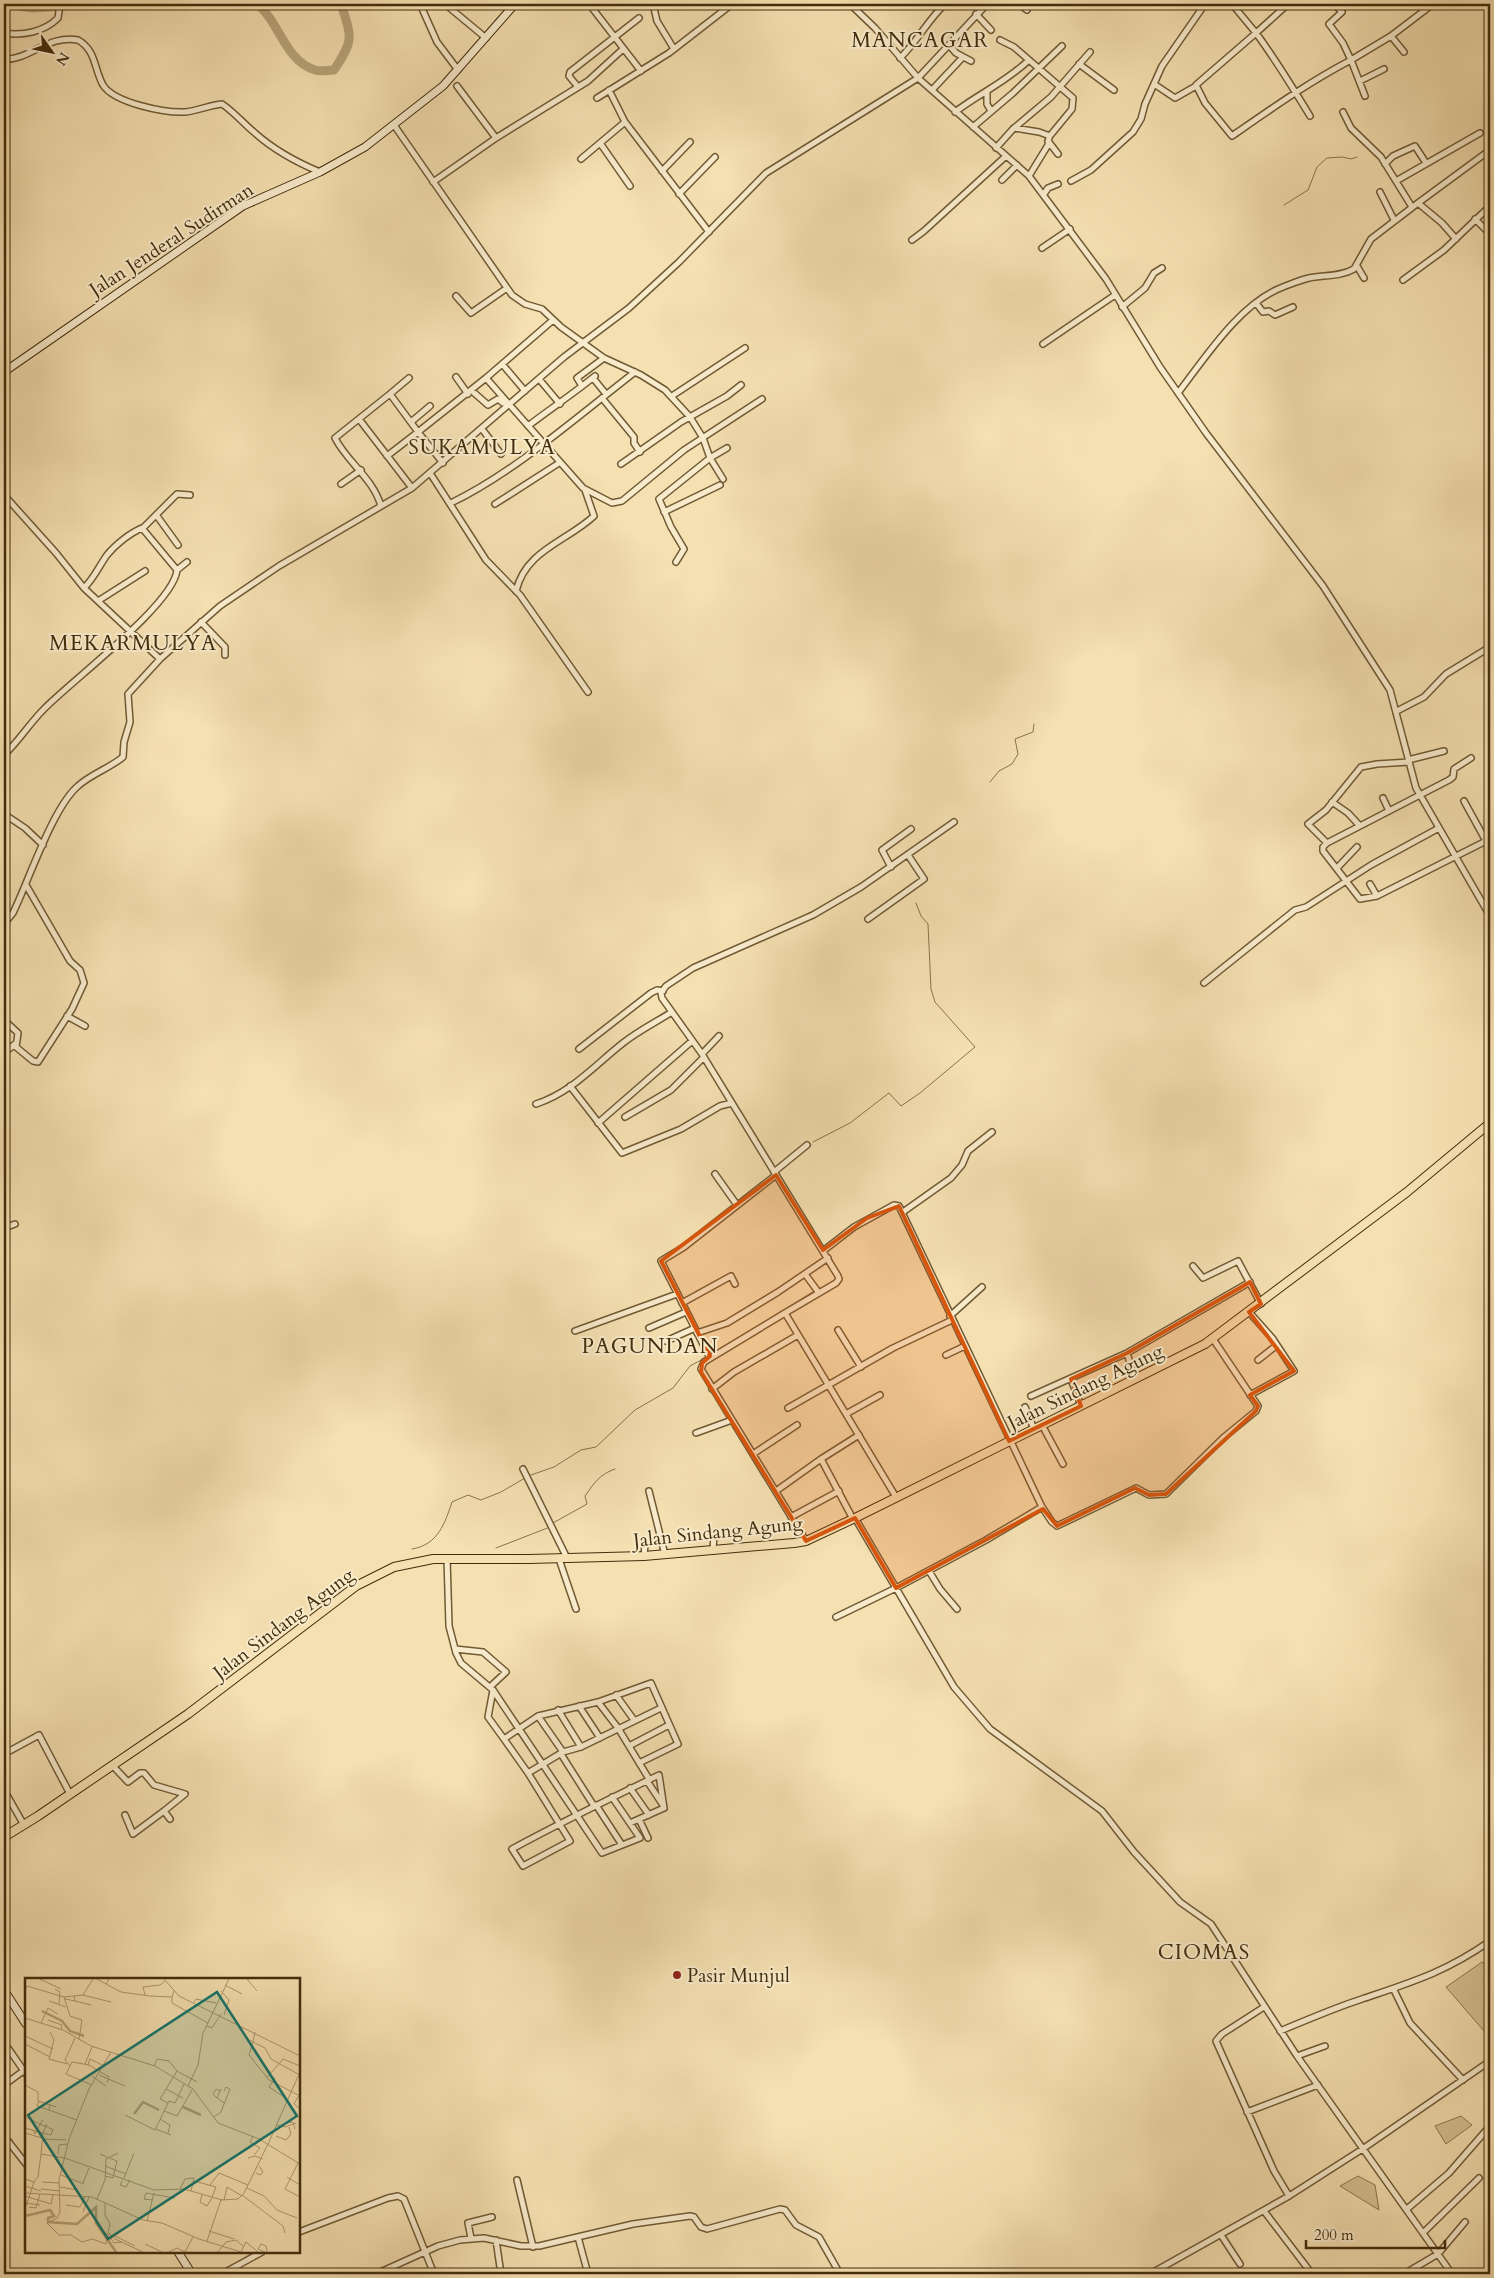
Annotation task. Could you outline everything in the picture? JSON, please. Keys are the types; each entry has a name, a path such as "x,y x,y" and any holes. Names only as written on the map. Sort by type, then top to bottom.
{"main road":[{"name":"Jalan Jenderal Sudirman","path":"4,372 243,206 320,172 354,154 429,99 458,70 516,4"},
{"name":"Jalan Sindang Agung","path":"4,1837 230,1684 356,1586 406,1564 447,1558 563,1559 713,1551 806,1540 854,1519 1213,1339 1408,1192 1490,1123"},
{"path":"4,1990 25,2022"},
{"path":"179,2253 192,2274"}],"street":[{"path":"4,33 20,35 42,29 57,20 60,4"},
{"path":"420,4 437,42 458,70"},
{"path":"445,4 486,38"},
{"path":"589,4 642,71"},
{"path":"653,4 657,21 674,48"},
{"path":"597,98 642,71 732,4"},
{"path":"850,4 878,31 918,78 1029,176 1044,194 1106,279 1178,393 1224,458 1324,586 1373,660 1390,690 1409,761 1421,796 1490,916"},
{"path":"900,58 913,45 920,32 945,4"},
{"path":"4,924 13,913 43,845 72,791 89,777 123,757 124,742 130,722 128,694 160,659 220,606 279,566 412,488 583,342 629,308 709,232 766,173 918,78 987,4"},
{"path":"1019,4 1027,10"},
{"path":"1070,181 1091,170 1129,137 1141,119 1162,66 1205,4"},
{"path":"1232,4 1256,33 1310,116"},
{"path":"1154,84 1175,98 1196,86 1288,4"},
{"path":"1334,4 1342,12 1329,24 1343,43 1365,96"},
{"path":"1196,86 1205,102 1232,136 1296,92 1391,36 1426,6 1433,4"},
{"path":"976,14 991,30"},
{"path":"578,87 569,76 570,72 639,18"},
{"path":"1391,36 1404,52"},
{"path":"4,65 36,48 62,39 78,40 92,53 104,86 116,98 184,112 222,104 271,145 300,164 320,172"},
{"path":"1000,40 1007,42 1072,96 1073,106 1049,139 1048,145 1029,176"},
{"path":"949,46 961,58 972,61"},
{"path":"972,127 1062,46"},
{"path":"433,182 548,103 578,87 623,49"},
{"path":"996,148 1060,87 1090,52"},
{"path":"932,90 961,58"},
{"path":"4,60 12,60"},
{"path":"956,112 989,89 1003,83 1029,60"},
{"path":"1080,64 1114,90"},
{"path":"1360,81 1384,69"},
{"path":"457,86 496,138"},
{"path":"989,89 987,104 992,110"},
{"path":"609,90 616,108 625,122 709,232"},
{"path":"1342,112 1351,128 1371,146 1412,207"},
{"path":"581,159 625,122"},
{"path":"394,125 517,300 538,307 604,358 657,384 672,396 690,417 703,438 710,458 723,480"},
{"path":"1013,130 1039,132 1049,139 1058,154"},
{"path":"1396,181 1480,133"},
{"path":"662,171 690,142"},
{"path":"600,143 630,186"},
{"path":"1384,164 1393,156 1415,146 1426,163"},
{"path":"1178,393 1227,330 1256,303 1282,287 1307,278 1349,272 1357,266 1371,239 1490,150"},
{"path":"912,240 1006,156"},
{"path":"679,194 715,157"},
{"path":"1002,180 1016,165"},
{"path":"1044,194 1048,188 1058,184"},
{"path":"1380,192 1394,220"},
{"path":"1418,203 1442,223 1456,239"},
{"path":"1403,280 1456,239 1490,206"},
{"path":"1475,220 1489,231"},
{"path":"1042,248 1070,229"},
{"path":"1357,266 1364,278"},
{"path":"1122,307 1145,288 1154,273 1162,268"},
{"path":"456,296 471,313 507,288"},
{"path":"1044,344 1115,295"},
{"path":"1256,303 1264,312 1270,312 1275,315 1293,307"},
{"path":"387,456 503,365 553,320"},
{"path":"672,396 745,348"},
{"path":"582,386 577,378 604,358"},
{"path":"503,365 525,392"},
{"path":"450,503 493,478 542,444 635,372"},
{"path":"456,377 470,392 488,405 498,399 505,404 509,404"},
{"path":"528,426 594,377 604,396 634,437 634,443 640,452"},
{"path":"381,506 361,470 335,438 409,378"},
{"path":"486,378 542,444 585,490 612,503 619,503 684,450 762,399"},
{"path":"539,379 560,404"},
{"path":"621,464 741,385"},
{"path":"390,394 443,463"},
{"path":"411,422 430,406"},
{"path":"360,419 412,488"},
{"path":"482,429 501,454"},
{"path":"676,562 684,549 659,504 660,497 710,458 727,448"},
{"path":"495,504 559,463"},
{"path":"341,484 361,470"},
{"path":"430,473 486,560 516,590 588,692"},
{"path":"664,512 720,485"},
{"path":"516,590 521,574 530,562 575,532 594,516 585,490"},
{"path":"84,588 96,576 108,554 130,534 143,528 177,494 190,495"},
{"path":"4,495 56,553 84,588 160,659"},
{"path":"157,516 178,545"},
{"path":"143,528 177,570"},
{"path":"4,755 17,743 44,709 140,624 166,592 177,570 187,562"},
{"path":"98,601 144,572"},
{"path":"201,622 224,647 224,655"},
{"path":"1397,711 1424,696 1446,674 1490,647"},
{"path":"1327,843 1308,824 1332,802 1360,767 1409,761 1444,751"},
{"path":"1471,758 1455,768 1449,780 1327,843 1323,846 1323,851 1338,867 1361,900 1378,896 1488,840"},
{"path":"1383,798 1390,811"},
{"path":"1464,801 1490,846"},
{"path":"1332,802 1348,813 1359,825"},
{"path":"4,814 25,828 43,845"},
{"path":"579,1049 651,993 657,990 662,991 693,968 813,915 891,868 954,822"},
{"path":"1204,983 1293,912 1306,907 1347,880 1440,828"},
{"path":"891,868 882,850 911,829"},
{"path":"1338,867 1358,848"},
{"path":"868,919 924,878 908,856"},
{"path":"1370,884 1378,896"},
{"path":"16,1044 33,1061 41,1061 82,989 84,979 80,970 67,956 26,885"},
{"path":"662,991 662,998 703,1056 828,1258 839,1279 785,1314 710,1358 702,1364 700,1369 806,1540"},
{"path":"536,1104 557,1096 607,1058 622,1043 672,1012"},
{"path":"67,1016 85,1026"},
{"path":"4,1020 18,1033 16,1044 4,1053"},
{"path":"624,1117 671,1090 719,1036"},
{"path":"598,1123 692,1041"},
{"path":"570,1086 619,1151 623,1153 681,1129 713,1110 732,1103"},
{"path":"903,1212 952,1178 962,1165 968,1151 992,1132"},
{"path":"710,1358 677,1294 668,1271 661,1262 684,1247 737,1205 807,1145"},
{"path":"715,1174 737,1205"},
{"path":"823,1250 854,1227 894,1205 899,1206 951,1318 997,1410 1009,1441 1042,1507 1057,1526 1136,1488 1149,1494 1166,1494 1227,1434 1256,1411 1258,1406 1213,1339"},
{"path":"4,1228 15,1224"},
{"path":"666,1341 727,1322 828,1258"},
{"path":"1193,1266 1203,1278 1238,1261 1261,1304"},
{"path":"805,1274 818,1292"},
{"path":"682,1303 730,1276 734,1284"},
{"path":"1031,1396 1127,1353 1250,1282"},
{"path":"788,1408 951,1318 982,1287"},
{"path":"576,1331 677,1294"},
{"path":"649,1328 686,1312"},
{"path":"1249,1312 1278,1345 1294,1372 1250,1395"},
{"path":"785,1314 896,1497"},
{"path":"838,1330 861,1367"},
{"path":"712,1389 734,1372 798,1335"},
{"path":"1258,1360 1278,1345"},
{"path":"946,1355 965,1346"},
{"path":"1127,1353 1135,1379"},
{"path":"1071,1379 1081,1406"},
{"path":"846,1414 880,1395"},
{"path":"1026,1407 1063,1464"},
{"path":"696,1433 732,1420"},
{"path":"754,1454 797,1425"},
{"path":"776,1491 859,1434"},
{"path":"821,1459 854,1519 960,1695 990,1729 1102,1811 1134,1852 1180,1902 1211,1924 1297,2056 1452,2274"},
{"path":"523,1469 563,1559 576,1610"},
{"path":"649,1491 665,1555"},
{"path":"791,1517 839,1491"},
{"path":"836,1617 930,1571 1042,1507"},
{"path":"713,1551 714,1533"},
{"path":"644,1544 644,1556"},
{"path":"447,1558 449,1626 451,1638 461,1662 491,1689 520,1729 602,1853 640,1838 612,1797"},
{"path":"930,1571 940,1589 957,1609"},
{"path":"455,1649 482,1652 506,1672 491,1689 488,1717 528,1773 558,1824 570,1841 523,1866 512,1849 558,1824 595,1805 659,1775 664,1808"},
{"path":"504,1739 538,1716 598,1702 651,1684 678,1744 639,1763"},
{"path":"616,1695 634,1720"},
{"path":"598,1702 618,1728 664,1808"},
{"path":"578,1706 600,1738"},
{"path":"528,1773 562,1753 581,1748 634,1720 662,1708"},
{"path":"558,1710 581,1748"},
{"path":"538,1716 622,1845"},
{"path":"629,1746 669,1725"},
{"path":"4,1754 39,1735 70,1794"},
{"path":"112,1765 128,1782 140,1773 144,1773 154,1785 185,1794 133,1834 125,1815"},
{"path":"630,1788 649,1815"},
{"path":"4,1790 24,1825"},
{"path":"630,1823 664,1808"},
{"path":"164,1811 170,1819"},
{"path":"639,1819 648,1838"},
{"path":"1280,2031 1360,1999 1394,1990 1449,1967 1490,1941"},
{"path":"1394,1990 1410,2023 1462,2080"},
{"path":"1264,2007 1222,2034 1216,2041 1274,2171 1289,2196"},
{"path":"1297,2056 1325,2046"},
{"path":"4,2048 8,2048 25,2070"},
{"path":"1150,2274 1289,2196 1364,2148 1490,2061"},
{"path":"4,2085 25,2072"},
{"path":"1247,2112 1318,2085"},
{"path":"1407,2209 1449,2173 1490,2126"},
{"path":"4,2136 25,2163"},
{"path":"4,2153 9,2142"},
{"path":"1423,2233 1479,2178"},
{"path":"517,2180 534,2247"},
{"path":"300,2232 398,2196 404,2199 434,2274"},
{"path":"376,2274 425,2251 449,2242 471,2238 496,2240 534,2247 633,2224 690,2216 694,2217 701,2227 707,2229 782,2209 796,2225 822,2240 840,2274"},
{"path":"1264,2211 1312,2274"},
{"path":"471,2238 468,2223 492,2217"},
{"path":"1404,2274 1438,2254 1465,2222"},
{"path":"1221,2235 1240,2264"},
{"path":"578,2237 588,2274"},
{"path":"496,2240 501,2274"},
{"path":"222,2274 260,2253"},
{"path":"1482,2274 1487,2270"}],"highlighted area":[{"path":"776,1175 823,1250 867,1218 899,1206 1009,1441 1081,1406 1071,1379 1127,1353 1250,1282 1261,1304 1249,1312 1294,1371 1250,1395 1258,1406 1256,1411 1166,1494 1149,1495 1135,1488 1057,1526 1043,1509 896,1588 855,1518 806,1541 701,1372 702,1363 710,1356 661,1261"}],"shaded area":[{"path":"1482,1962 1490,1969 1490,2038 1446,1987"},
{"path":"1461,2116 1472,2125 1446,2144 1435,2126"},
{"path":"1358,2176 1375,2185 1379,2210 1340,2186"}],"waterway":[{"path":"6,4 33,8 94,4"},
{"path":"257,4 271,20 296,58 305,65 322,71 334,70 348,45 349,32 341,4"},
{"path":"1284,205 1308,190 1317,167 1327,158 1342,157 1351,159 1357,157"},
{"path":"990,782 999,771 1012,764 1018,754 1015,739 1033,732 1034,724"},
{"path":"813,1142 850,1123 889,1093 901,1106 920,1093 975,1047 935,1002 931,989 928,924 921,916 916,903"},
{"path":"760,1325 814,1291"},
{"path":"712,1354 718,1350"},
{"path":"531,1475 554,1467 581,1450 596,1447 635,1410 673,1388 690,1366 707,1357"},
{"path":"553,1523 587,1504 585,1496 594,1483 601,1476 615,1469"},
{"path":"412,1549 421,1547 434,1538 443,1525 452,1502 468,1495 481,1500 501,1492 525,1478"},
{"path":"496,1548 550,1527"}],"place":[{"name":"Pasir Munjul","path":"677,1975"}],"district":[{"name":"MANCAGAR","path":"920,40"},
{"name":"SUKAMULYA","path":"482,447"},
{"name":"MEKARMULYA","path":"133,643"},
{"name":"PAGUNDAN","path":"650,1346"},
{"name":"CIOMAS","path":"1204,1952"}]}
